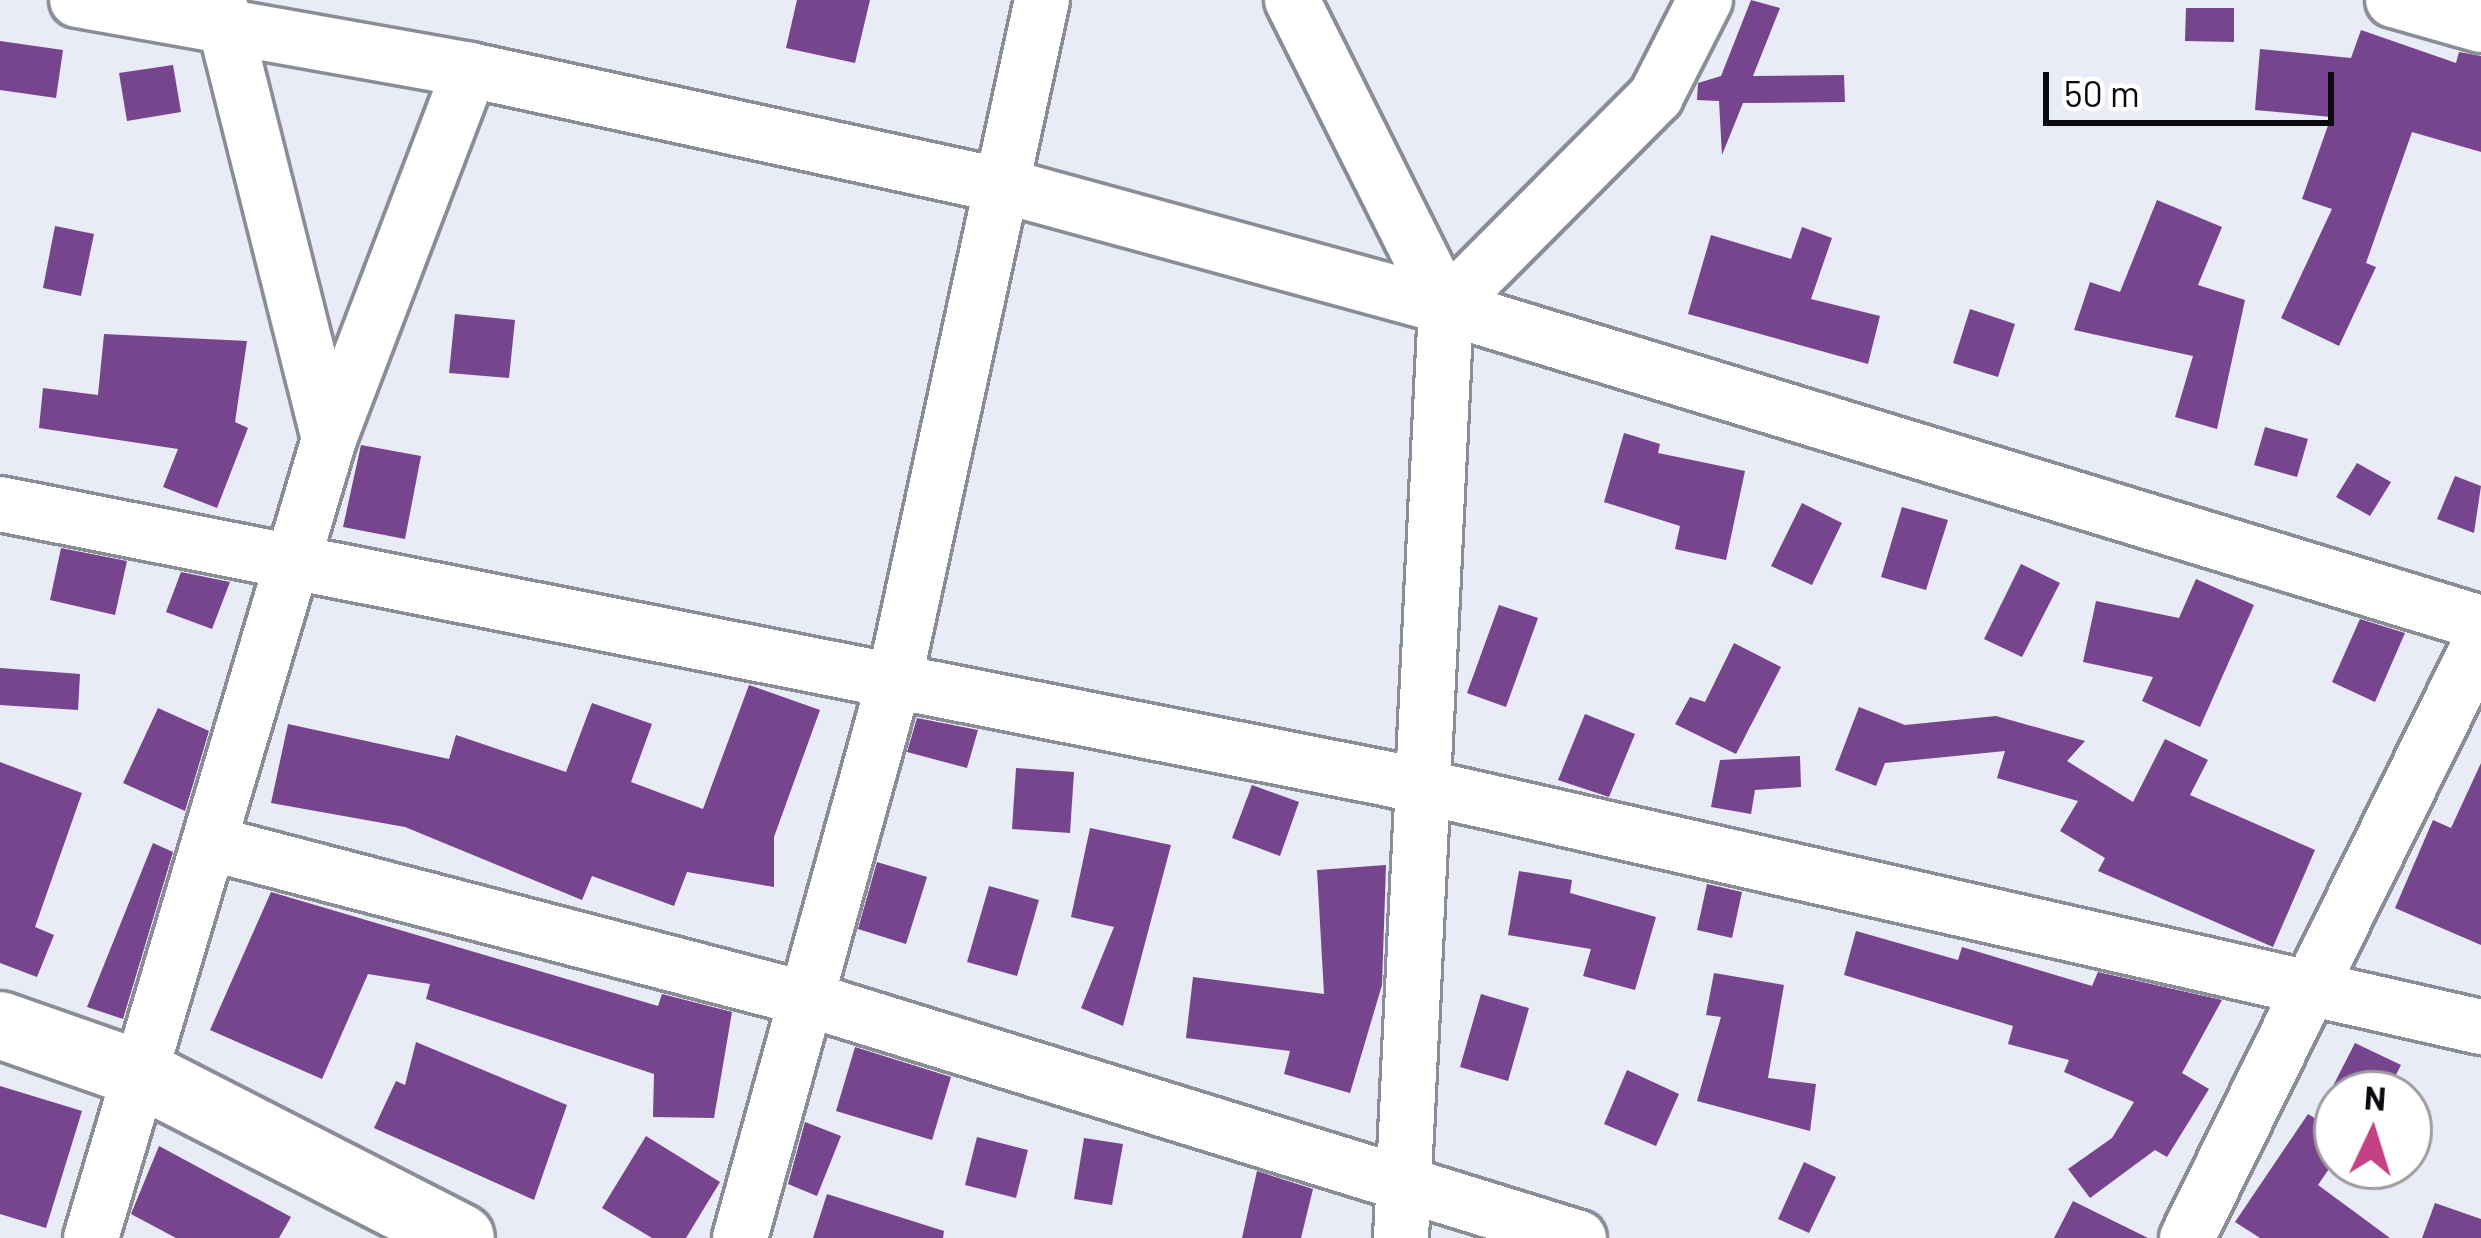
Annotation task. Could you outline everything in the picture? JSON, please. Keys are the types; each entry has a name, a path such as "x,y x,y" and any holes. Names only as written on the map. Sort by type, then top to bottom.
{"highway":[{"path":"0,1025 143,1075 461,1238"}],"street":[{"path":"77,0 220,15 1008,187 1446,307 2481,623"},
{"path":"740,1238 810,1000 894,682 1008,187 1042,0"},
{"path":"1292,0 1446,307 1409,1183 1401,1238"},
{"path":"1446,307 1656,96 1705,0"},
{"path":"2393,0 2481,25"},
{"path":"220,15 329,439"},
{"path":"91,1238 213,844 329,439 470,70"},
{"path":"0,504 1425,787 2481,1027"},
{"path":"2187,1238 2481,641"},
{"path":"213,844 810,1000 1579,1238"}],"building":[{"path":"797,0 870,0 855,63 786,48"},
{"path":"1751,0 1780,8 1753,76 1844,75 1845,102 1743,103 1722,155 1719,101 1697,100 1698,83 1721,76"},
{"path":"2186,8 2234,8 2234,42 2185,41"},
{"path":"2361,30 2456,63 2459,52 2481,56 2481,152 2412,132 2366,263 2376,267 2339,346 2281,318 2332,209 2302,199 2331,117 2255,110 2260,49 2351,58"},
{"path":"0,41 63,50 56,98 0,90"},
{"path":"173,65 181,112 127,121 119,73"},
{"path":"2157,200 2222,227 2198,285 2245,300 2217,429 2175,417 2193,356 2074,330 2090,282 2120,292"},
{"path":"55,226 94,234 81,296 43,288"},
{"path":"1802,227 1832,238 1811,299 1880,316 1868,364 1688,314 1711,235 1791,259"},
{"path":"1970,309 2015,324 1998,377 1953,363"},
{"path":"455,314 515,320 509,378 449,373"},
{"path":"104,334 247,341 235,422 248,428 217,508 163,487 178,449 39,428 43,388 98,395"},
{"path":"2265,427 2308,439 2297,477 2254,465"},
{"path":"1624,433 1660,444 1658,453 1745,471 1726,560 1675,549 1680,526 1604,502"},
{"path":"361,445 421,456 405,539 343,527"},
{"path":"2357,463 2391,482 2370,516 2336,497"},
{"path":"2455,476 2481,486 2474,533 2437,519"},
{"path":"1802,503 1842,523 1812,585 1771,566"},
{"path":"1902,507 1948,520 1926,590 1881,577"},
{"path":"61,548 127,561 115,615 50,600"},
{"path":"2021,564 2060,583 2022,657 1984,639"},
{"path":"181,572 230,582 212,629 166,612"},
{"path":"2196,579 2254,605 2200,727 2142,701 2153,677 2083,662 2096,601 2179,618"},
{"path":"1499,605 1538,618 1506,707 1467,693"},
{"path":"2360,619 2405,633 2375,702 2332,682"},
{"path":"1734,643 1781,667 1736,754 1675,724 1690,697 1705,702"},
{"path":"0,668 80,674 78,710 0,705"},
{"path":"749,685 820,710 774,837 774,887 687,872 674,906 592,876 582,900 405,827 271,803 288,724 449,759 456,735 566,772 592,703 652,724 631,782 703,809"},
{"path":"1859,707 1905,725 1996,716 2085,741 2067,761 2133,802 2165,739 2208,760 2190,795 2315,850 2273,947 2098,871 2105,858 2060,831 2078,801 1997,778 2005,751 1885,763 1876,786 1835,770"},
{"path":"158,708 209,731 185,811 123,783"},
{"path":"1585,714 1635,734 1609,797 1558,780"},
{"path":"917,718 978,730 967,768 907,752"},
{"path":"1800,756 1801,787 1755,790 1751,814 1711,807 1720,760"},
{"path":"0,762 82,793 35,927 54,935 37,977 0,963"},
{"path":"2481,763 2481,945 2395,908 2433,820 2451,828"},
{"path":"1016,768 1074,772 1070,833 1012,829"},
{"path":"1252,785 1299,802 1280,856 1232,838"},
{"path":"1090,828 1171,845 1123,1026 1081,1008 1114,927 1071,917"},
{"path":"153,843 173,852 123,1019 87,1007"},
{"path":"877,862 927,877 906,944 858,929"},
{"path":"1386,865 1382,985 1350,1093 1284,1074 1290,1051 1186,1038 1193,977 1324,994 1317,870"},
{"path":"1519,871 1572,880 1570,893 1656,917 1635,990 1583,976 1591,949 1508,935"},
{"path":"1707,884 1742,892 1732,938 1697,930"},
{"path":"989,886 1039,900 1017,976 967,962"},
{"path":"271,892 658,1006 662,994 732,1012 714,1118 653,1117 654,1074 426,999 430,984 368,974 322,1079 210,1030"},
{"path":"1856,931 1958,960 1962,947 2092,986 2098,972 2222,1000 2182,1073 2209,1089 2167,1157 2155,1150 2090,1198 2068,1169 2112,1138 2134,1102 2064,1072 2069,1060 2008,1044 2013,1026 1844,975"},
{"path":"1714,973 1784,985 1768,1078 1816,1084 1810,1131 1697,1101 1721,1017 1706,1015"},
{"path":"1481,994 1529,1008 1508,1081 1460,1067"},
{"path":"416,1042 567,1105 534,1200 374,1128 396,1081 405,1085"},
{"path":"2355,1043 2401,1065 2398,1070 2341,1070"},
{"path":"855,1047 951,1077 932,1140 836,1111"},
{"path":"1627,1070 1679,1094 1656,1146 1604,1124"},
{"path":"0,1086 82,1111 46,1228 0,1214"},
{"path":"2308,1114 2313,1117 2313,1190 2325,1190 2390,1238 2260,1238 2235,1222"},
{"path":"805,1122 841,1136 817,1196 788,1184"},
{"path":"646,1136 720,1182 686,1238 652,1238 602,1208"},
{"path":"977,1137 1028,1150 1016,1198 965,1185"},
{"path":"1084,1138 1123,1144 1112,1205 1074,1199"},
{"path":"159,1146 291,1217 279,1238 176,1238 131,1214"},
{"path":"1804,1162 1836,1177 1809,1233 1778,1219"},
{"path":"1257,1171 1313,1189 1301,1238 1242,1238"},
{"path":"827,1194 944,1231 943,1238 813,1238"},
{"path":"2073,1201 2148,1238 2054,1238"},
{"path":"2435,1203 2481,1219 2481,1238 2422,1238"}]}
